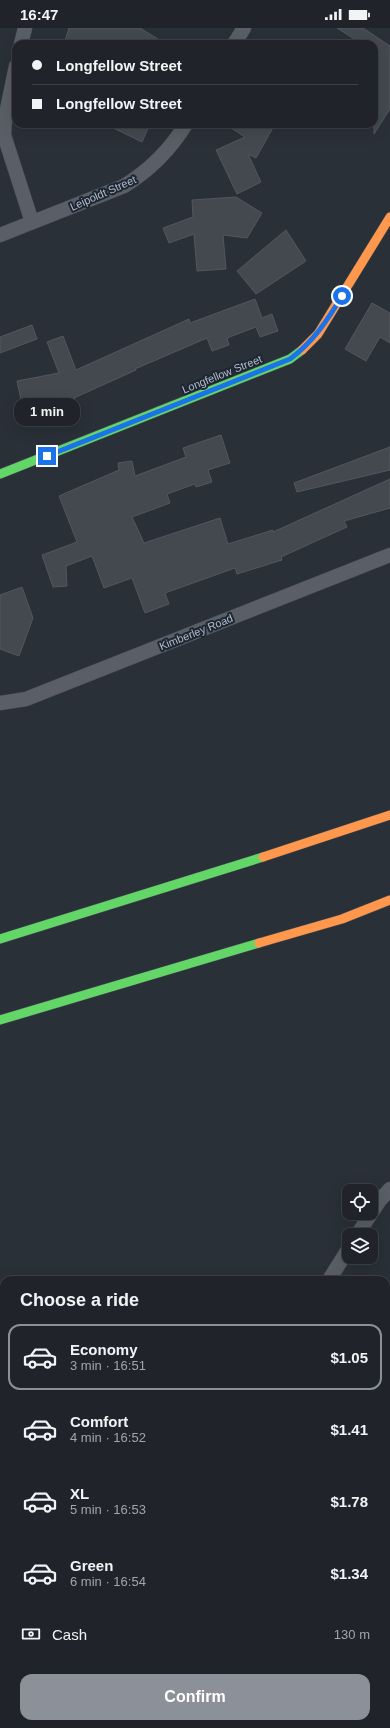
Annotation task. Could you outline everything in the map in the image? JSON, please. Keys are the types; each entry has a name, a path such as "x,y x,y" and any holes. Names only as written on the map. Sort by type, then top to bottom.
{"main road":[{"name":"Longfellow Street","path":"0,474 290,359 305,348 318,334 390,217"},
{"path":"331,835 390,806"},
{"path":"0,939 390,815"},
{"path":"342,919 390,900"},
{"path":"0,1020 342,919 390,908"}],"street":[{"path":"22,40 25,28"},
{"path":"236,40 244,28"},
{"path":"12,85 5,119 4,135 32,222"},
{"name":"Leipoldt Street","path":"0,235 124,186 140,177 164,154 183,128"},
{"name":"Kimberley Road","path":"0,703 26,699 390,555"},
{"path":"362,1228 380,1200 390,1189"},
{"path":"332,1276 342,1259"}],"building":[{"path":"69,28 140,28 160,40 65,40"},
{"path":"337,28 363,28 390,46 390,109 378,128 378,40 356,40"},
{"path":"113,128 148,128 142,142"},
{"path":"231,128 273,128 256,158 248,154 261,182 237,194 216,150 245,137"},
{"path":"374,128 378,128 374,134"},
{"path":"236,197 262,213 247,238 223,235 226,269 197,271 194,234 169,243 163,228 193,217 192,200"},
{"path":"286,230 306,261 256,294 237,271"},
{"path":"255,299 262,318 272,314 278,331 260,337 256,327 227,338 229,345 212,351 207,338 135,369 136,370 74,398 75,399 23,409 17,381 59,373 47,342 63,336 76,370 189,319 190,323"},
{"path":"372,303 390,313 390,343 380,337 366,361 345,349"},
{"path":"32,325 37,339 0,353 0,337"},
{"path":"221,435 230,463 208,470 212,482 196,487 195,484 167,494 170,503 132,517 144,543 220,518 228,544 273,530 273,532 390,479 390,508 344,521 347,527 281,557 282,560 237,574 235,568 165,593 169,604 145,613 132,578 104,588 92,556 66,566 67,586 53,587 42,555 77,542 59,496 119,470 118,463 132,461 135,476 186,457 183,448"},
{"path":"390,447 390,470 297,492 294,483"},
{"path":"22,587 33,618 19,656 0,649 0,595"}],"traffic: fast":[{"path":"0,474 290,359 302,350"},
{"path":"0,939 263,857"},
{"path":"0,1020 259,943"}],"traffic: slow":[{"path":"302,350 318,334 390,217"},
{"path":"263,857 390,815"},
{"path":"259,943 342,919 390,900"}],"route":[{"path":"47,456 251,376 290,359 305,348 318,334 342,296"}]}
